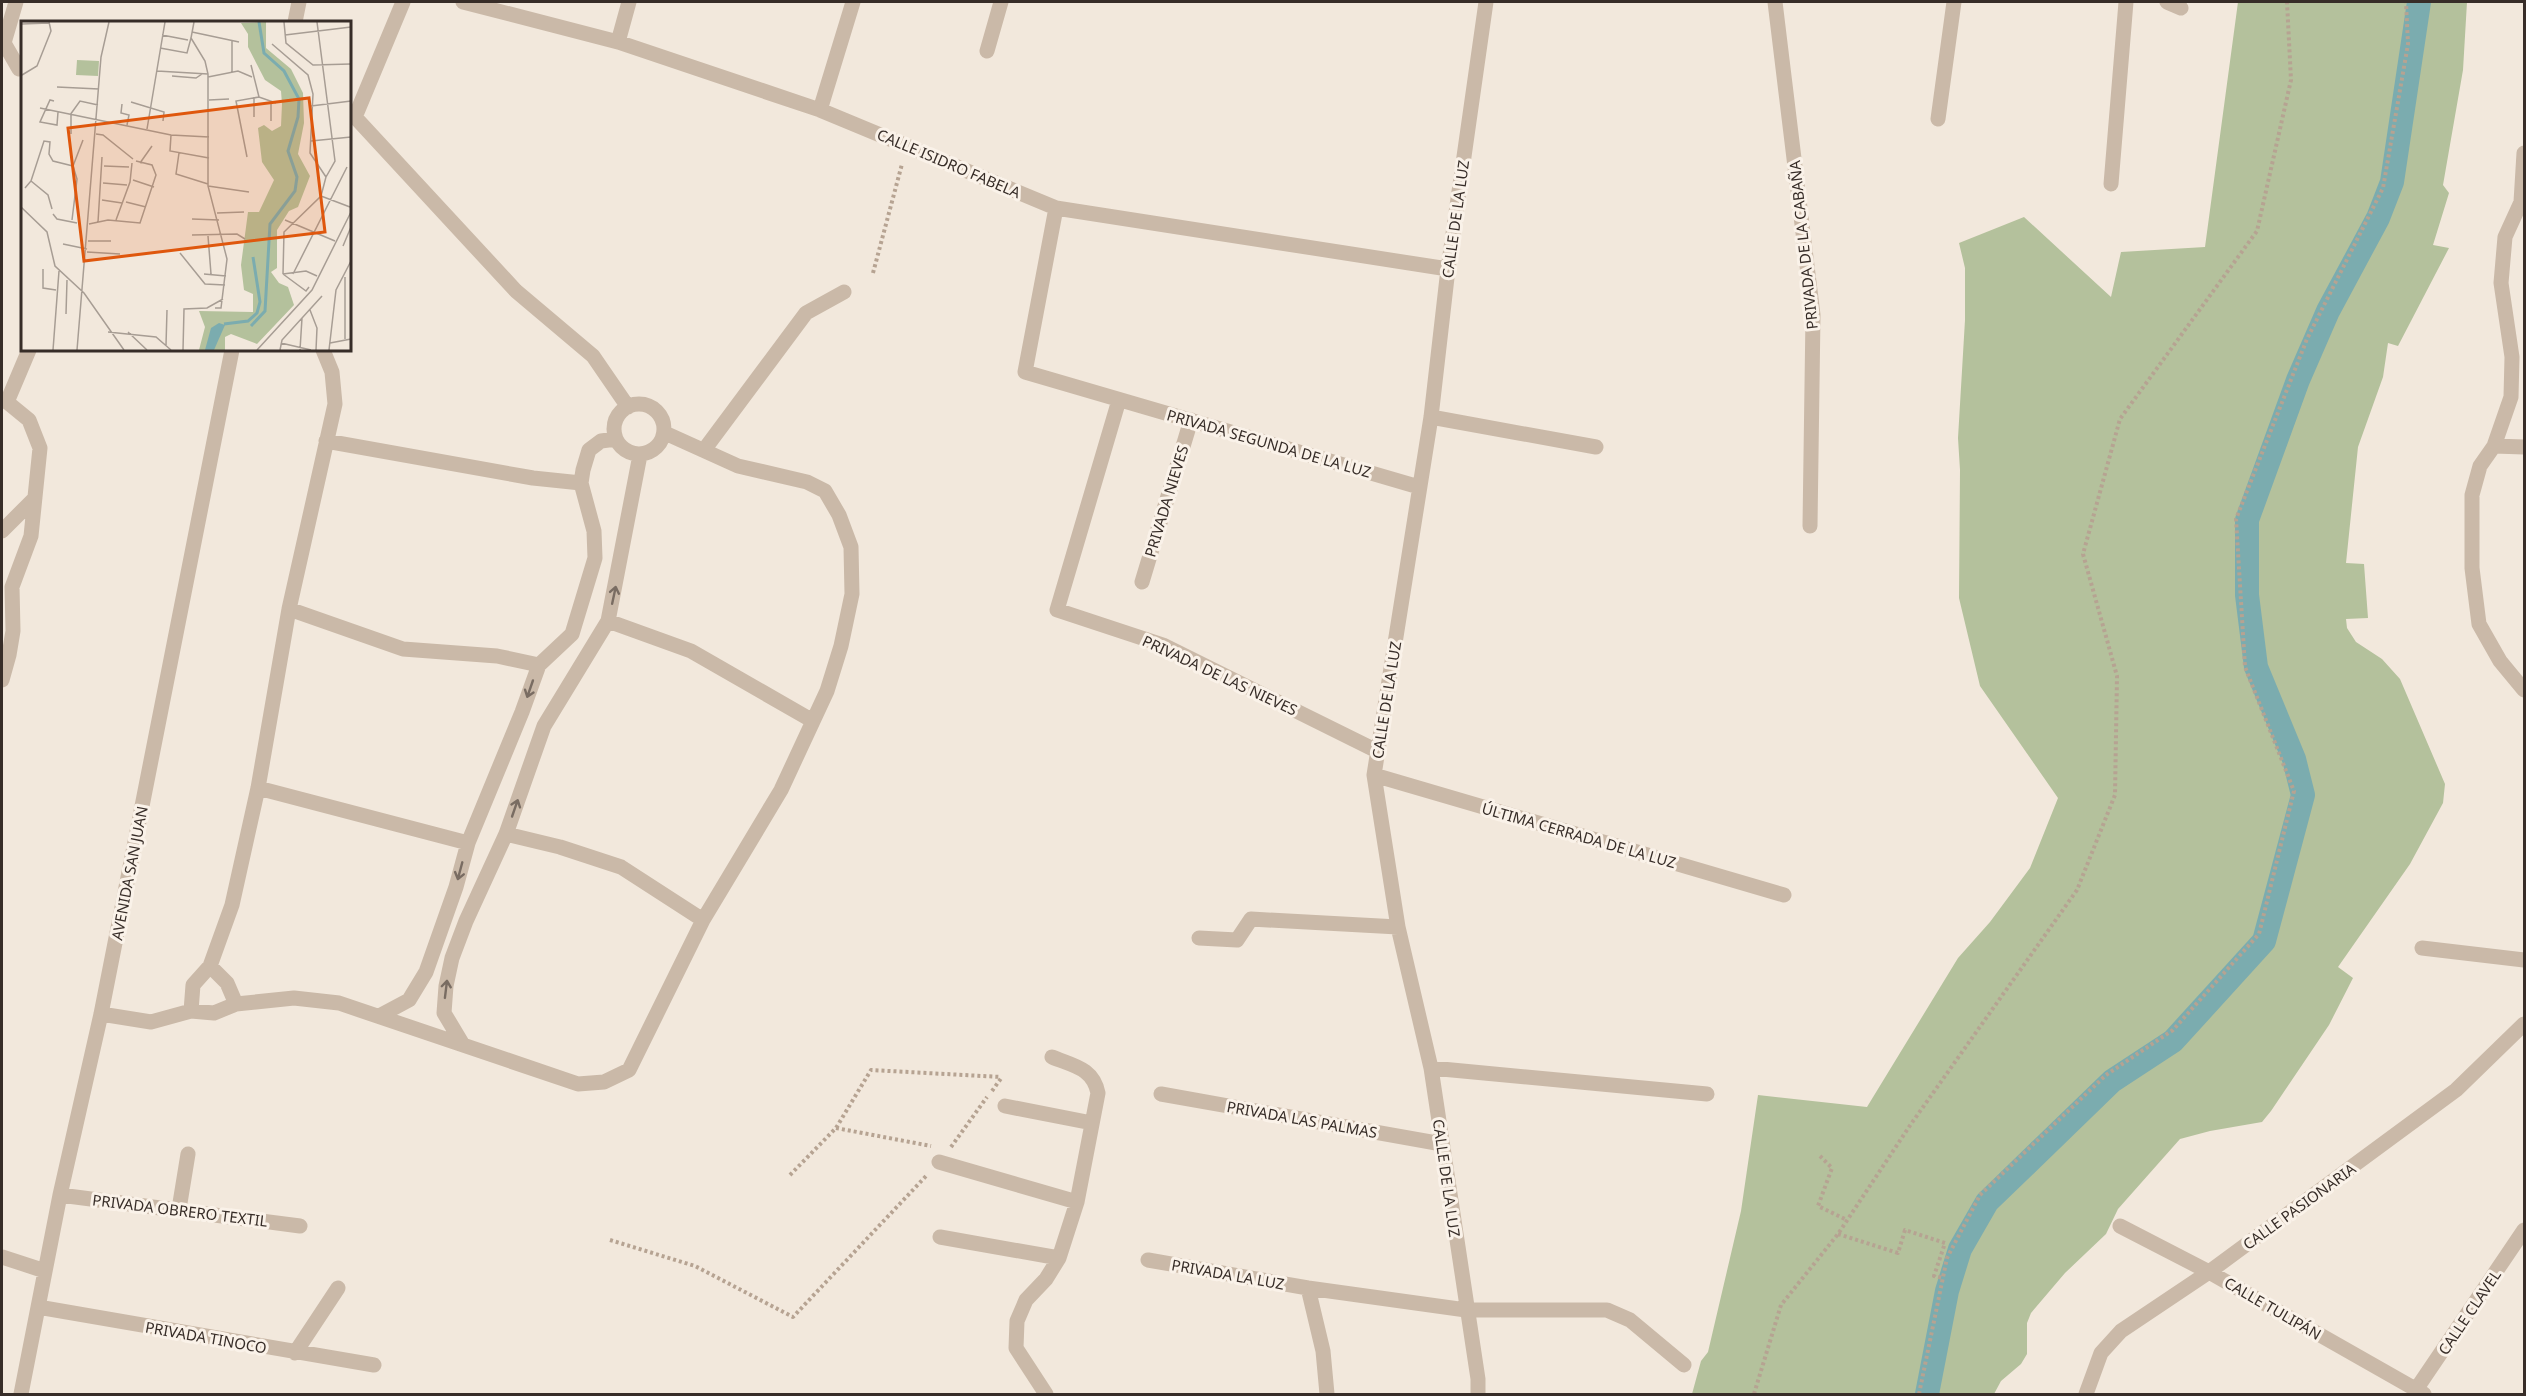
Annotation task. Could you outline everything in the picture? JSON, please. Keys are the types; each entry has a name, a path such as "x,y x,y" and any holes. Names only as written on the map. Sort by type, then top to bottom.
{"street":[{"path":"16,2 4,43 19,69"},
{"path":"295,21 299,2"},
{"path":"403,2 352,116 516,291 593,356 627,407"},
{"name":"CALLE ISIDRO FABELA","path":"463,2 618,42 820,110 1056,208 1448,269"},
{"path":"618,42 629,2"},
{"path":"820,110 852,2"},
{"path":"987,51 1001,2"},
{"name":"CALLE DE LA LUZ","path":"1479,1395 1431,1068 1398,927 1374,775 1431,417 1448,269 1486,2"},
{"name":"PRIVADA DE LA CABAÑA","path":"1775,2 1813,315 1810,526"},
{"path":"1938,119 1954,2"},
{"path":"2111,184 2126,2"},
{"path":"2167,2 2181,8"},
{"path":"2524,153 2521,202 2505,237 2501,283 2512,357 2511,397 2494,446 2480,466 2472,495 2472,568 2479,624 2500,661 2524,690"},
{"name":"PRIVADA SEGUNDA DE LA LUZ","path":"1056,208 1024,372 1419,487"},
{"path":"705,450 806,313 844,291"},
{"path":"2,680 14,631 7,582 31,536 40,448 29,420 4,401 29,351"},
{"name":"AVENIDA SAN JUAN","path":"21,1395 60,1195 101,1014 232,351"},
{"path":"191,1011 193,985 210,966 232,905 258,788 289,609 335,404 332,372 323,351"},
{"name":"PRIVADA DE LAS NIEVES","path":"1119,400 1056,610 1163,645 1379,752"},
{"path":"637,404 647,405 656,410 663,418 665,433 658,447 649,453 640,455 629,453 620,447 614,430 620,412 637,404"},
{"path":"1431,417 1596,447"},
{"name":"PRIVADA NIEVES","path":"1142,582 1191,420"},
{"path":"101,1014 151,1022 191,1011 214,1013 236,1004 294,998 339,1003 578,1084 604,1082 629,1070 703,920 781,790 827,691 852,594 851,547 839,514 825,491 807,482 738,466 665,433"},
{"path":"379,1016 409,1000 426,972 456,886 468,843 539,665 572,634 595,558 594,531 581,483 589,450 601,441 616,439"},
{"path":"326,441 533,478 581,483"},
{"path":"2494,446 2524,447"},
{"path":"462,1043 444,1013 452,958 466,921 506,834 544,726 609,621 640,455"},
{"path":"2,531 35,498"},
{"path":"289,609 403,649 497,656 539,665"},
{"path":"609,621 692,651 813,721"},
{"name":"ÚLTIMA CERRADA DE LA LUZ","path":"1374,775 1784,895"},
{"path":"258,788 468,843"},
{"path":"506,834 560,847 621,867 703,920"},
{"path":"1200,938 1237,940 1251,919 1398,927"},
{"path":"2422,948 2524,960"},
{"path":"210,966 227,983 236,1004"},
{"name":"CALLE PASIONARIA","path":"2086,1395 2102,1353 2121,1331 2209,1272 2456,1090 2524,1024"},
{"path":"1046,1395 1016,1348 1017,1321 1026,1300 1046,1279 1059,1258 1077,1202 1098,1093 1096,1082 1090,1073 1052,1057"},
{"path":"1431,1068 1707,1094"},
{"name":"PRIVADA LAS PALMAS","path":"1161,1094 1442,1144"},
{"path":"1005,1106 1092,1123"},
{"path":"179,1209 188,1154"},
{"path":"939,1162 1077,1202"},
{"name":"PRIVADA OBRERO TEXTIL","path":"60,1195 300,1226"},
{"name":"CALLE TULIPÁN","path":"2120,1226 2209,1272 2418,1393"},
{"name":"CALLE CLAVEL","path":"2418,1393 2524,1230"},
{"path":"940,1237 1059,1258"},
{"path":"2,1257 45,1271"},
{"name":"PRIVADA LA LUZ","path":"1148,1260 1308,1288 1466,1310 1607,1310 1630,1320 1684,1365"},
{"path":"295,1353 338,1288"},
{"path":"1308,1288 1323,1351 1327,1395"},
{"name":"PRIVADA TINOCO","path":"38,1307 374,1365"}],"path":[{"path":"1754,1395 1781,1305 1838,1234 1911,1124 2077,890 2115,795 2116,675 2083,554 2120,420 2257,231 2291,80 2286,2"},
{"path":"1919,1395 1947,1258 1980,1195 2106,1075 2173,1030 2259,934 2294,791 2245,667 2236,519 2307,339 2383,188 2408,44 2406,2"},
{"path":"873,273 906,146"},
{"path":"610,1240 695,1266 793,1317 878,1230 939,1162 1002,1077 871,1070 836,1128 790,1174"},
{"path":"836,1128 949,1150"},
{"path":"1820,1156 1832,1168 1818,1206 1847,1220"},
{"path":"1838,1234 1898,1253 1905,1230 1945,1243 1934,1275 1943,1278"}],"green space":[{"path":"2238,2 2467,2 2463,70 2443,185 2449,193 2433,245 2449,248 2398,346 2388,343 2383,377 2358,447 2346,563 2364,564 2368,618 2346,619 2347,628 2356,642 2382,659 2400,679 2445,784 2443,803 2410,864 2338,967 2353,978 2329,1025 2271,1111 2262,1122 2180,1139 2118,1209 2106,1234 2065,1273 2031,1313 2027,1323 2027,1354 2021,1364 2001,1381 1994,1394 1692,1394 1701,1361 1708,1352 1741,1211 1758,1095 1867,1107 1958,958 1990,922 2030,868 2058,798 1980,686 1959,598 1958,438 1965,320 1965,268 1959,243 2024,217 2111,297 2121,252 2205,247"}],"waterway":[{"path":"1927,1394 1947,1291 1960,1249 1987,1202 2112,1081 2173,1041 2264,941 2303,795 2294,759 2256,667 2247,595 2247,520 2298,380 2328,311 2378,218 2392,182 2419,2"}]}
